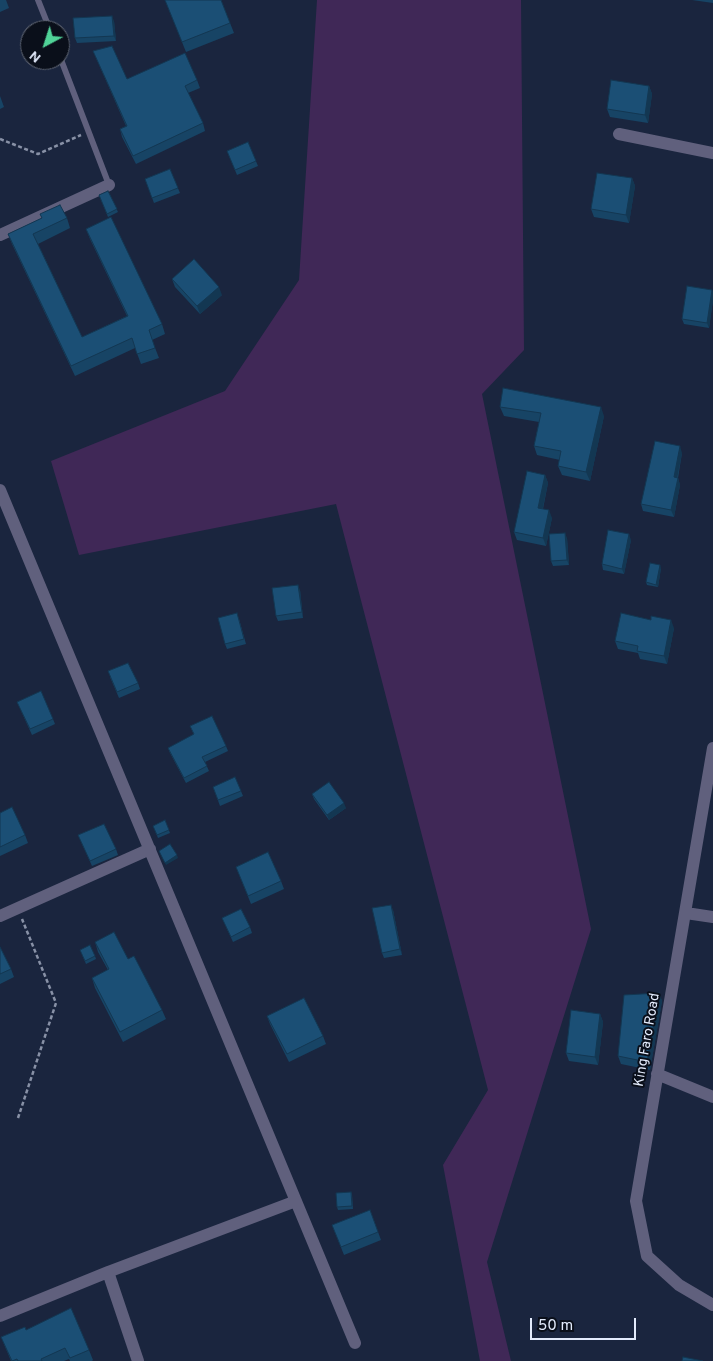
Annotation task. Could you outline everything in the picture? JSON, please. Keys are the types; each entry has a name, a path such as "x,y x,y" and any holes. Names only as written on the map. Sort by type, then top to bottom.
{"street":[{"path":"619,134 713,153"},
{"path":"0,235 109,185"},
{"path":"0,490 355,1343"},
{"name":"King Faro Road","path":"713,748 636,1201 647,1256 679,1285 713,1305"},
{"path":"0,916 150,849"},
{"path":"686,913 713,918"},
{"path":"657,1074 713,1097"},
{"path":"0,1316 108,1272 296,1201"},
{"path":"108,1272 138,1361"}],"lane":[{"path":"38,0 46,20"},
{"path":"65,70 109,185"}],"path":[{"path":"0,139 38,154 89,131"},
{"path":"18,909 56,1003 18,1118"}],"shaded area":[{"path":"317,0 521,0 524,350 482,394 591,929 487,1262 511,1361 480,1361 443,1165 488,1090 336,504 79,555 51,461 225,391 299,280"}],"building":[{"path":"165,0 221,0 230,23 182,42"},
{"path":"112,16 114,36 75,38 73,18"},
{"path":"112,46 127,79 185,53 197,80 185,86 203,123 133,156 120,129 127,126 93,51"},
{"path":"611,80 649,86 645,115 607,109"},
{"path":"248,142 256,161 235,170 227,151"},
{"path":"170,169 178,188 152,198 145,179"},
{"path":"597,173 632,178 626,215 591,209"},
{"path":"108,191 117,209 107,214 99,195"},
{"path":"60,205 67,218 33,234 82,337 128,316 86,229 111,217 162,324 149,330 155,348 137,354 132,338 71,366 8,234 42,218 40,214"},
{"path":"194,259 219,287 197,306 172,279"},
{"path":"687,286 712,290 707,323 682,319"},
{"path":"503,388 601,407 586,472 558,466 561,451 534,446 541,413 500,407"},
{"path":"655,441 680,446 674,477 678,478 671,510 641,504"},
{"path":"527,471 545,475 538,508 549,510 543,538 514,532"},
{"path":"608,530 629,534 622,569 602,564"},
{"path":"565,533 567,560 551,561 549,534"},
{"path":"650,563 660,565 656,585 646,582"},
{"path":"298,585 302,612 276,616 272,588"},
{"path":"237,613 244,639 225,644 218,618"},
{"path":"621,613 651,620 651,616 671,620 664,656 637,651 638,646 615,641"},
{"path":"128,663 138,683 117,692 108,671"},
{"path":"41,691 53,719 30,729 17,702"},
{"path":"212,716 226,746 202,757 207,766 184,778 168,748 194,734 190,726"},
{"path":"235,777 241,791 218,800 213,787"},
{"path":"329,782 344,803 327,815 312,794"},
{"path":"12,807 25,835 0,847 0,813"},
{"path":"165,820 169,830 157,835 153,826"},
{"path":"104,824 116,849 90,861 78,835"},
{"path":"170,844 177,855 165,863 159,851"},
{"path":"268,852 281,881 248,896 236,867"},
{"path":"391,905 400,949 382,953 372,908"},
{"path":"241,909 250,927 231,937 222,918"},
{"path":"114,932 128,959 134,956 162,1010 120,1032 92,978 109,969 95,942"},
{"path":"90,945 95,956 85,961 80,950"},
{"path":"0,947 11,969 0,974"},
{"path":"659,993 647,1062 618,1056 624,995"},
{"path":"304,998 323,1036 287,1054 267,1016"},
{"path":"571,1010 600,1014 595,1057 566,1053"},
{"path":"351,1192 352,1206 337,1207 336,1193"},
{"path":"370,1210 378,1232 341,1247 332,1225"},
{"path":"71,1308 89,1350 70,1358 65,1348 41,1359 42,1361 18,1361 17,1359 12,1361 1,1337 25,1327 26,1330"},
{"path":"683,1357 703,1361 682,1361"}]}
